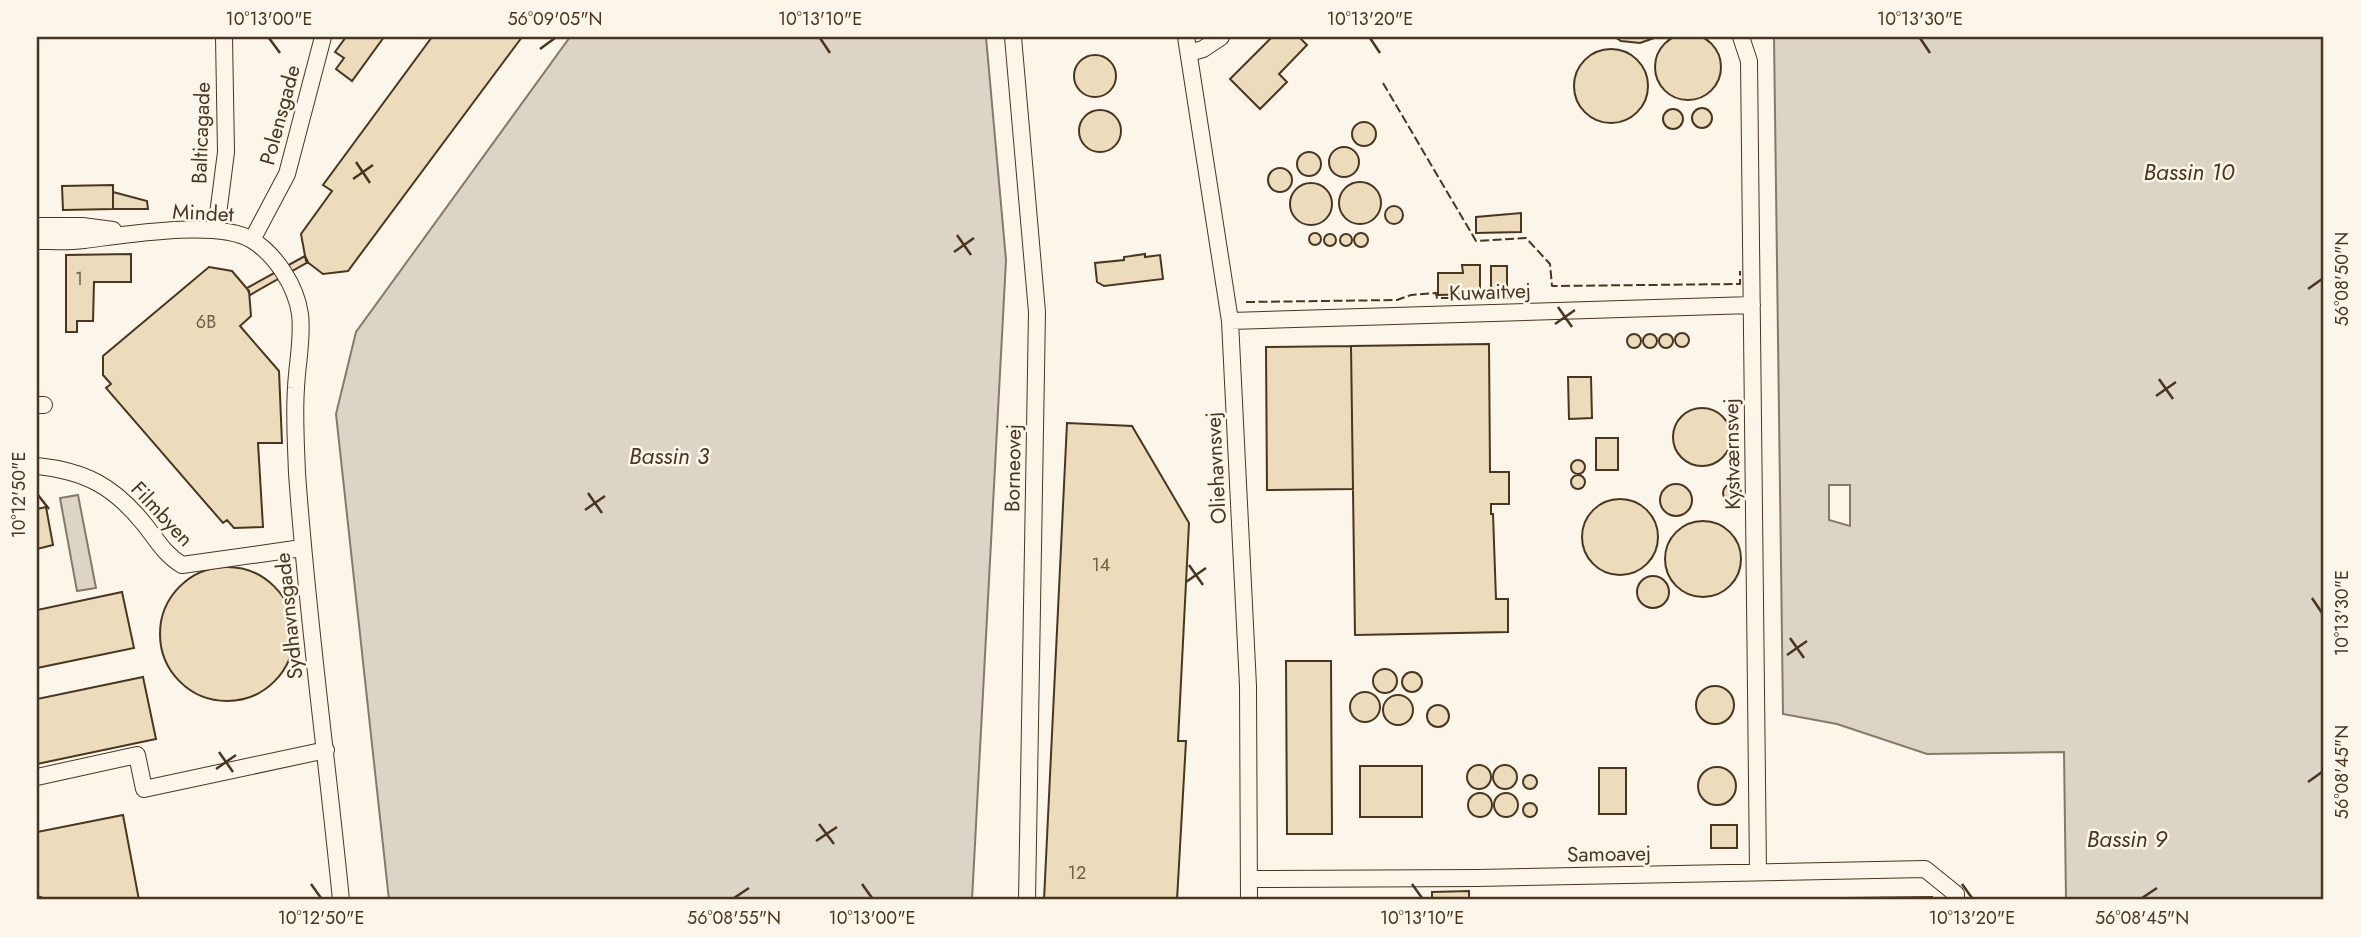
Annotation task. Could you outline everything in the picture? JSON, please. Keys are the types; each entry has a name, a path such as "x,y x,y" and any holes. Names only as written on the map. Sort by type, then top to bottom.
{"street":[{"name":"Balticagade","path":"216,230 226,152 224,37"},
{"name":"Polensgade","path":"252,240 287,174 323,37"},
{"name":"Borneovej","path":"1013,37 1037,312 1027,900"},
{"path":"1188,45 1205,48 1221,37"},
{"name":"Kystværnsvej","path":"1741,37 1749,61 1758,872"},
{"name":"Oliehavnsvej","path":"1188,45 1230,321 1248,686 1249,900"},
{"name":"Mindet","path":"37,226 82,226 133,232"},
{"name":"Mindet","path":"37,241 82,240 133,232 234,232 252,240 270,255 284,273 294,295 301,326"},
{"name":"Kuwaitvej","path":"1230,321 1752,305"},
{"name":"Sydhavnsgade","path":"301,326 295,440 303,548 341,900"},
{"name":"Filmbyen","path":"37,466 57,468 91,478 120,497 144,523 169,558 182,565 303,548"},
{"path":"37,776 137,755 144,789 326,750"},
{"name":"Samoavej","path":"1249,879 1477,878 1925,869 1956,894 1956,900"}],"water":[{"name":"Bassin 3","path":"570,37 986,37 1006,260 972,900 389,900 336,414 356,332"},
{"path":"1774,37 2324,37 2324,900 2066,900 2064,752 1927,754 1837,724 1783,714","holes":["1829,485 1850,485 1850,526 1829,520"]},
{"path":"78,495 96,588 77,591 60,498"}],"building":[{"path":"1688,34 1701,37 1711,44 1718,54 1721,67 1718,80 1711,90 1701,97 1688,100 1675,97 1665,90 1658,80 1655,67 1658,54 1665,44 1675,37"},
{"path":"346,37 384,37 352,81 336,69 344,58 335,52"},
{"path":"432,37 522,37 348,271 323,274 306,261 301,234 332,191 323,185"},
{"path":"1272,37 1299,37 1307,45 1279,74 1287,82 1260,109 1230,79"},
{"path":"1615,37 1657,37 1640,43 1621,41"},
{"path":"1604,49 1618,49 1632,55 1642,65 1648,86 1642,107 1632,117 1618,123 1604,123 1590,117 1580,107 1574,93 1574,79 1580,65 1590,55"},
{"path":"1095,55 1110,61 1116,76 1110,91 1095,97 1080,91 1074,76 1080,61"},
{"path":"1702,108 1709,111 1712,118 1709,125 1702,128 1695,125 1692,118 1695,111"},
{"path":"1673,109 1680,112 1683,119 1680,126 1673,129 1666,126 1663,119 1666,112"},
{"path":"1100,110 1115,116 1121,131 1115,146 1100,152 1085,146 1079,131 1085,116"},
{"path":"1364,122 1373,125 1376,134 1373,143 1364,146 1355,143 1352,134 1355,125"},
{"path":"1344,147 1354,152 1359,162 1354,172 1344,177 1334,172 1329,162 1334,152"},
{"path":"1309,152 1318,155 1321,164 1318,173 1309,176 1300,173 1297,164 1300,155"},
{"path":"1280,168 1289,171 1292,180 1289,189 1280,192 1271,189 1268,180 1271,171"},
{"path":"1360,182 1375,188 1381,203 1375,218 1360,224 1345,218 1339,203 1345,188"},
{"path":"1311,183 1326,189 1332,204 1326,219 1311,225 1296,219 1290,204 1296,189"},
{"path":"113,185 113,209 63,210 62,186"},
{"path":"113,192 147,201 148,209 113,209"},
{"path":"1394,206 1400,209 1403,215 1400,221 1394,224 1388,221 1385,215 1388,209"},
{"path":"1521,213 1521,232 1476,233 1476,217"},
{"path":"1361,233 1366,235 1366,245 1361,247 1356,245 1354,240 1356,235"},
{"path":"1310,234 1320,234 1320,244 1310,244"},
{"path":"1325,235 1335,235 1335,245 1325,245"},
{"path":"1341,235 1351,235 1351,245 1341,245"},
{"path":"131,254 131,282 94,282 93,321 77,321 77,332 66,332 66,255"},
{"path":"1145,254 1145,257 1160,255 1163,279 1104,286 1097,282 1095,263 1124,260 1124,257"},
{"path":"305,256 308,262 250,295 247,288"},
{"path":"1462,265 1480,265 1480,294 1438,295 1438,273 1463,273"},
{"path":"1491,266 1507,266 1507,293 1491,293"},
{"path":"209,267 232,271 249,291 251,316 240,326 279,371 282,443 258,443 263,527 234,528 227,520 223,523 106,388 111,384 103,375 103,356"},
{"path":"1682,333 1687,335 1687,345 1682,347 1677,345 1675,340 1677,335"},
{"path":"1634,334 1639,336 1639,346 1634,348 1629,346 1627,341 1629,336"},
{"path":"1650,334 1655,336 1655,346 1650,348 1645,346 1643,341 1645,336"},
{"path":"1666,334 1671,336 1671,346 1666,348 1661,346 1659,341 1661,336"},
{"path":"1489,344 1490,472 1509,472 1509,504 1491,504 1496,599 1508,599 1508,632 1355,635 1351,346"},
{"path":"1351,346 1353,489 1267,490 1266,347"},
{"path":"1568,377 1591,377 1592,418 1569,419"},
{"path":"1696,408 1708,408 1723,416 1731,431 1731,443 1723,458 1708,466 1696,466 1681,458 1673,443 1673,431 1681,416"},
{"path":"1067,423 1132,426 1189,523 1178,741 1186,741 1177,900 1044,900"},
{"path":"1596,438 1618,438 1618,470 1596,470"},
{"path":"1578,460 1583,462 1583,472 1578,474 1573,472 1571,467 1573,462"},
{"path":"1578,475 1583,477 1583,487 1578,489 1573,487 1571,482 1573,477"},
{"path":"1676,484 1687,489 1692,500 1687,511 1676,516 1665,511 1660,500 1665,489"},
{"path":"1728,484 1736,484 1741,493 1739,500 1728,502 1723,497 1723,489"},
{"path":"1620,499 1634,502 1647,510 1655,523 1658,537 1655,551 1647,564 1634,572 1620,575 1606,572 1593,564 1585,551 1582,537 1585,523 1593,510 1606,502"},
{"path":"46,507 53,545 37,549 37,509"},
{"path":"1703,521 1717,524 1730,532 1738,545 1741,559 1738,573 1730,586 1717,594 1703,597 1689,594 1676,586 1668,573 1665,559 1668,545 1676,532 1689,524"},
{"path":"227,567 253,572 274,587 289,608 294,634 289,660 274,681 253,696 227,701 201,696 180,681 165,660 160,634 165,608 180,587 201,572"},
{"path":"1653,576 1664,581 1669,592 1664,603 1653,608 1642,603 1637,592 1642,581"},
{"path":"122,592 134,648 37,668 37,610"},
{"path":"1286,661 1331,661 1332,834 1287,834"},
{"path":"1385,669 1394,672 1397,681 1394,690 1385,693 1376,690 1373,681 1376,672"},
{"path":"1412,672 1419,675 1422,682 1419,689 1412,692 1405,689 1402,682 1405,675"},
{"path":"143,677 156,739 37,764 37,699"},
{"path":"1715,686 1728,692 1734,705 1728,718 1715,724 1702,718 1696,705 1702,692"},
{"path":"1365,692 1376,696 1380,707 1376,718 1365,722 1354,718 1350,707 1354,696"},
{"path":"1398,695 1409,699 1413,710 1409,721 1398,725 1387,721 1383,710 1387,699"},
{"path":"1438,705 1446,708 1449,716 1446,724 1438,727 1430,724 1427,716 1430,708"},
{"path":"1479,765 1490,772 1491,777 1484,788 1479,789 1468,782 1467,777 1474,766"},
{"path":"1505,765 1516,772 1517,777 1510,788 1505,789 1494,782 1493,777 1500,766"},
{"path":"1360,766 1422,766 1422,817 1360,817"},
{"path":"1717,767 1730,773 1736,786 1730,799 1717,805 1704,799 1698,786 1704,773"},
{"path":"1599,768 1626,768 1626,814 1599,814"},
{"path":"1530,775 1535,777 1535,787 1530,789 1525,787 1523,782 1525,777"},
{"path":"1480,793 1491,800 1492,805 1485,816 1480,817 1469,810 1468,805 1475,794"},
{"path":"1506,793 1517,800 1518,805 1511,816 1506,817 1495,810 1494,805 1501,794"},
{"path":"1530,803 1535,805 1535,815 1530,817 1525,815 1523,810 1525,805"},
{"path":"123,815 139,900 49,900 37,896 37,832"},
{"path":"1711,825 1737,825 1737,848 1711,848"},
{"path":"1469,891 1469,900 1432,900 1432,892"},
{"path":"1932,897 1932,900 1845,900 1845,898"}],"fence":[{"path":"1383,83 1476,241 1526,238 1550,264 1552,286 1740,284 1740,271"},
{"path":"1246,302 1397,300 1411,295 1436,293 1437,298 1509,298"}],"water label":[{"name":"Bassin 10","path":"2189,172"},
{"name":"Bassin 9","path":"2127,839"}]}
